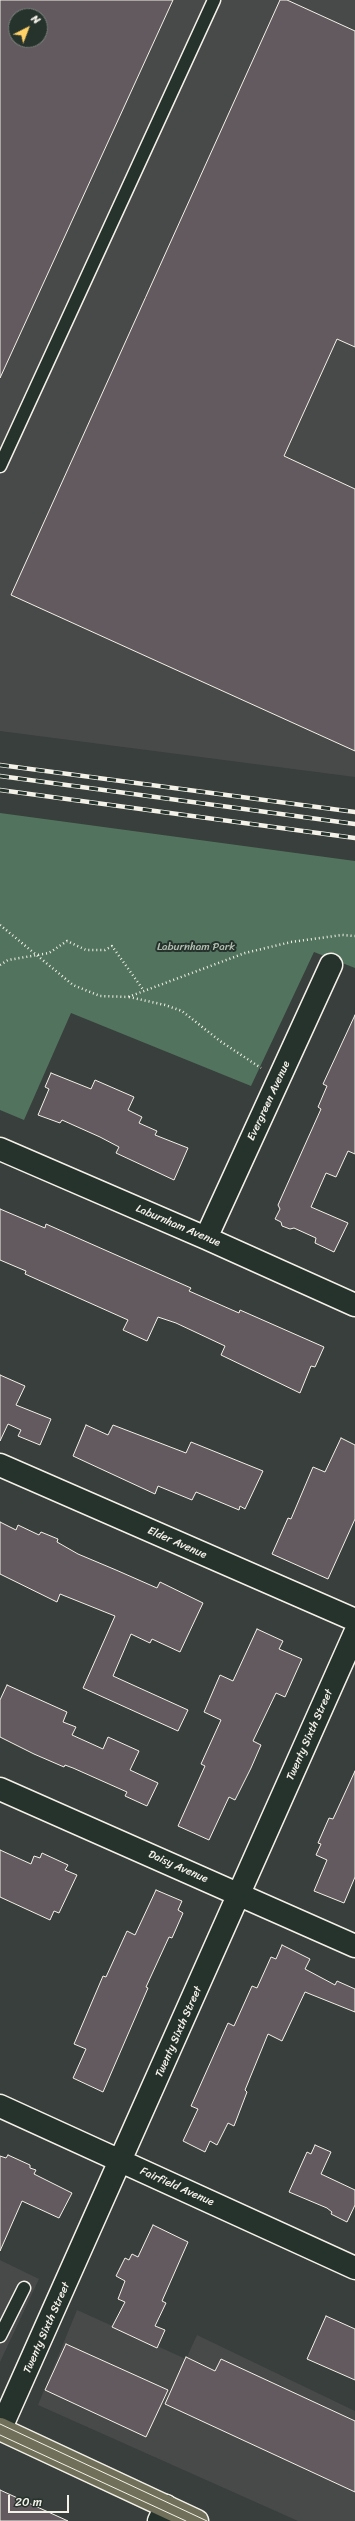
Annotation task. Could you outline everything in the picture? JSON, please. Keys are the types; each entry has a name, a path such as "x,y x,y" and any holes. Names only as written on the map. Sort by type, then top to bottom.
{"main road":[{"path":"0,2430 163,2514 197,2521"}],"street":[{"name":"Evergreen Avenue","path":"206,1238 331,965"},
{"name":"Laburnham Avenue","path":"0,1149 206,1238 355,1305"},
{"name":"Elder Avenue","path":"0,1465 355,1620"},
{"name":"Twenty Sixth Street","path":"0,2430 355,1633"},
{"name":"Daisy Avenue","path":"0,1789 355,1946"},
{"name":"Fairfield Avenue","path":"0,2106 355,2268"}],"lane":[{"path":"0,466 214,0"},
{"path":"0,2336 24,2288"}],"path":[{"path":"0,925 73,986 100,996 128,997 165,1005 182,1011 241,1056 262,1068 281,1075"},
{"path":"128,997 245,953 291,942 342,935 355,936"},
{"path":"0,965 8,960 34,954 49,953 67,941 86,950 105,950 112,946 144,991"}],"shaded area":[{"path":"0,0 355,0 355,777 0,731"},
{"path":"0,2260 39,2279 0,2362"},
{"path":"77,2310 186,2359 197,2335 355,2411 355,2521 298,2521 38,2405"}],"green space":[{"name":"Laburnham Park","path":"0,813 355,861 355,968 314,952 251,1086 71,1013 24,1120 0,1110"}],"building":[{"path":"0,0 173,0 0,378"},
{"path":"280,0 287,0 355,31 355,347 337,339 284,456 355,489 355,751 11,595"},
{"path":"355,1015 355,1154 348,1151 336,1177 326,1173 311,1207 348,1223 334,1252 315,1243 316,1238 294,1228 290,1229 282,1226 281,1222 275,1219 280,1209 278,1205 321,1109 318,1107 327,1086 323,1084"},
{"path":"51,1073 91,1089 95,1080 134,1097 128,1110 142,1117 139,1123 157,1131 155,1135 188,1148 174,1180 116,1153 119,1147 100,1137 62,1120 60,1123 38,1115 49,1089 45,1087"},
{"path":"0,1209 45,1228 46,1224 191,1288 189,1291 239,1313 240,1310 324,1347 315,1367 311,1366 300,1393 221,1355 225,1346 176,1323 158,1317 147,1341 123,1330 128,1320 25,1274 26,1271 0,1260"},
{"path":"0,1375 25,1386 16,1405 51,1419 40,1445 18,1436 21,1430 8,1424 0,1441"},
{"path":"86,1425 108,1435 113,1425 186,1453 191,1442 263,1471 245,1509 240,1506 239,1510 196,1492 192,1500 158,1486 155,1494 73,1456"},
{"path":"341,1438 355,1445 355,1519 328,1579 272,1554 288,1518 291,1519 313,1467 325,1472"},
{"path":"0,1522 16,1530 18,1525 39,1535 41,1532 58,1539 57,1542 78,1554 157,1588 160,1582 203,1603 180,1652 152,1639 150,1643 131,1634 113,1676 188,1710 178,1731 83,1688 115,1616 60,1594 57,1602 0,1574"},
{"path":"257,1629 283,1641 279,1649 302,1659 285,1697 276,1693 253,1741 261,1745 251,1768 235,1800 229,1797 209,1840 178,1826 205,1766 201,1764 221,1720 204,1712 220,1675 233,1681"},
{"path":"7,1685 67,1712 63,1722 76,1727 72,1735 103,1749 108,1737 139,1751 130,1770 158,1783 147,1806 125,1796 127,1792 73,1768 65,1765 64,1767 0,1737 0,1700"},
{"path":"355,1771 355,1877 344,1903 314,1891 327,1860 316,1855 321,1844 318,1843 329,1818 333,1819"},
{"path":"0,1850 31,1864 34,1856 40,1858 42,1853 68,1865 65,1870 77,1875 59,1913 54,1911 50,1920 0,1897"},
{"path":"156,1890 182,1901 178,1910 183,1913 172,1938 169,1937 146,1987 148,1988 103,2092 73,2078 86,2049 74,2044 103,1976 106,1977 127,1931 135,1935"},
{"path":"282,1945 310,1959 305,1969 335,1985 337,1981 355,1989 355,2012 305,1992 282,2041 268,2034 245,2090 247,2092 234,2126 228,2123 217,2145 210,2141 205,2152 183,2141 198,2109 191,2106 228,2023 234,2026 252,1986 257,1988 271,1957 276,1959"},
{"path":"315,2145 331,2152 321,2174 355,2190 355,2205 347,2222 331,2214 332,2212 327,2208 289,2192 307,2152 311,2154"},
{"path":"8,2155 30,2165 30,2168 36,2170 34,2174 72,2193 59,2218 22,2201 0,2251 0,2156 6,2158"},
{"path":"153,2225 188,2242 162,2301 166,2303 155,2326 165,2330 157,2348 112,2327 125,2302 118,2299 125,2281 116,2276 125,2258 129,2260 132,2254 138,2257"},
{"path":"326,2316 355,2329 355,2380 307,2359"},
{"path":"66,2344 168,2390 146,2437 45,2390"},
{"path":"186,2357 215,2371 221,2359 355,2421 355,2492 165,2404"},
{"path":"0,2490 68,2521 0,2521"}],"tram line":[{"path":"0,2424 207,2521"},
{"path":"0,2435 186,2521"}],"railway":[{"path":"0,765 355,812"},
{"path":"0,776 355,824"},
{"path":"0,790 355,838"}]}
